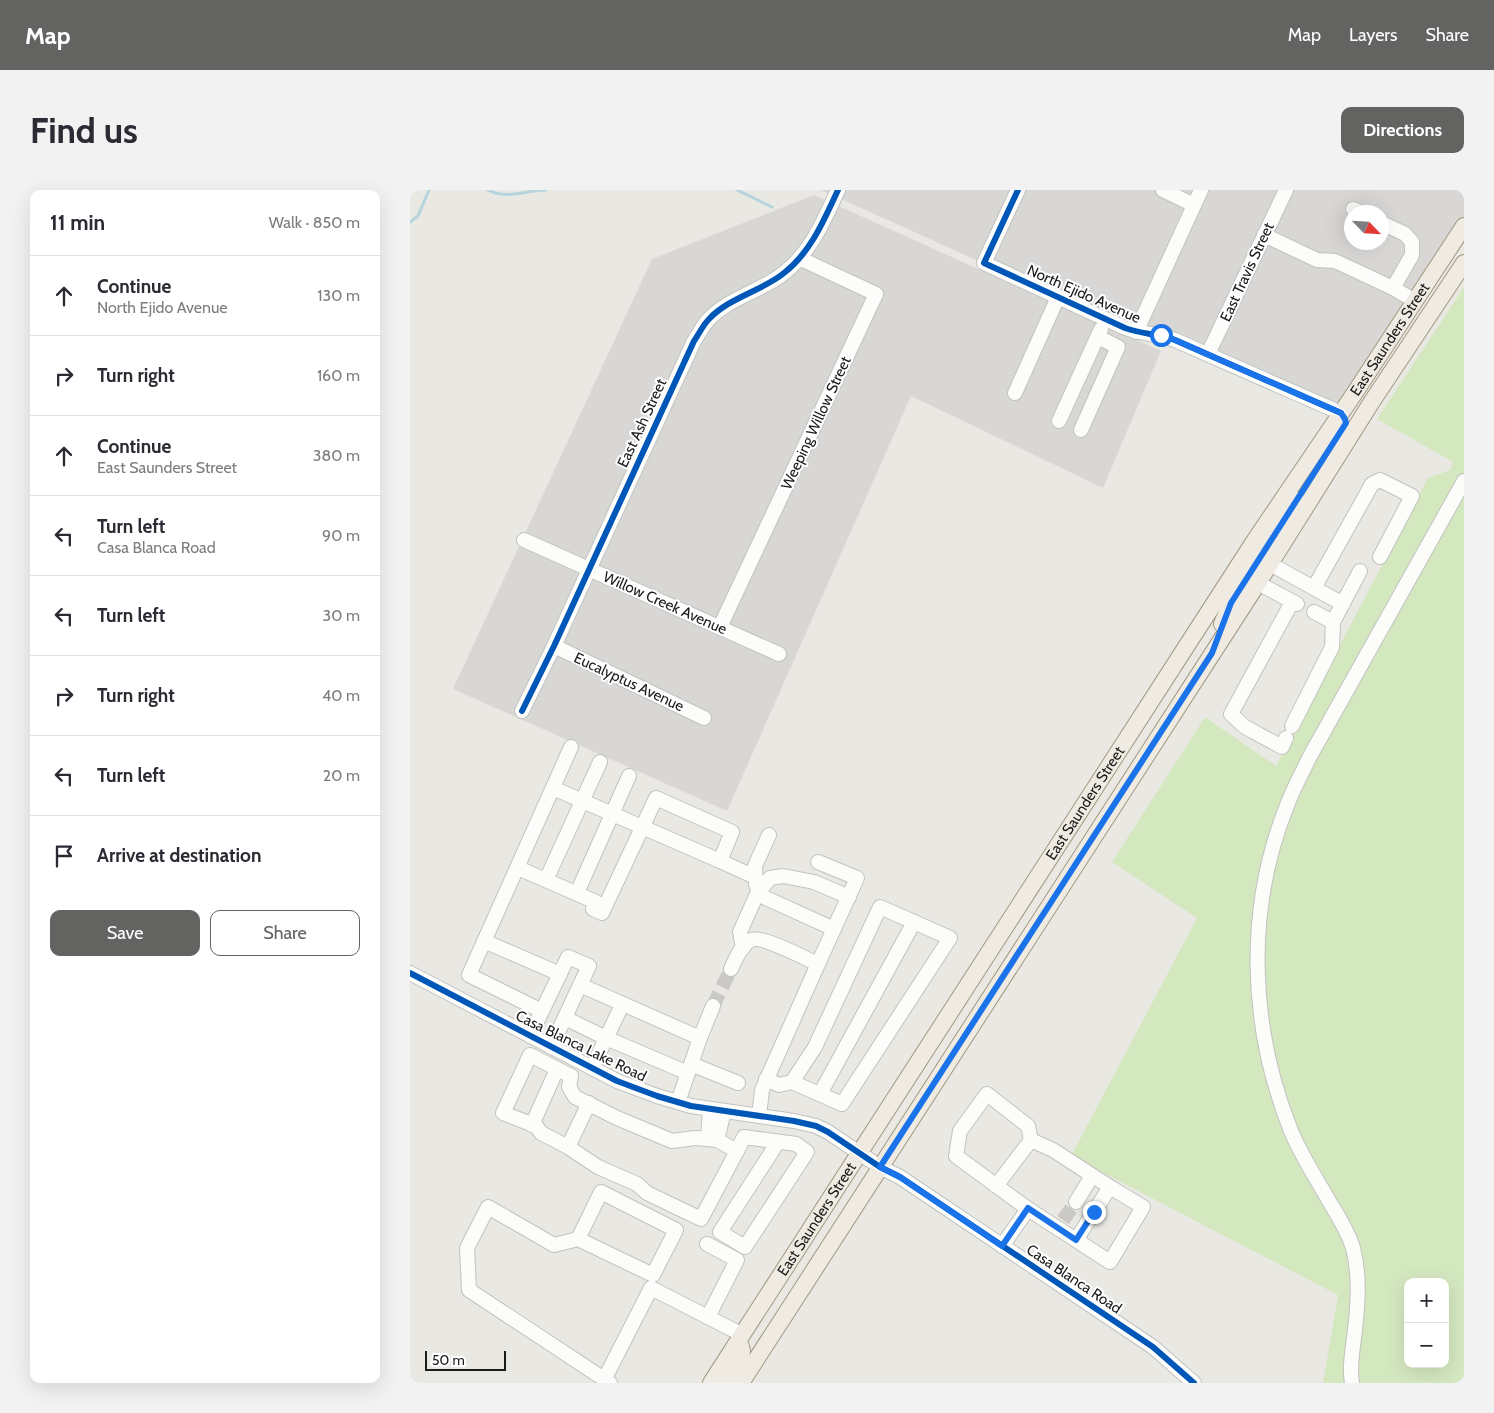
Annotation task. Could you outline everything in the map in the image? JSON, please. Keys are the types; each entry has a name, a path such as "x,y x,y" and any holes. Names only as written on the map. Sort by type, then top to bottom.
{"main road":[{"name":"East Saunders Street","path":"711,1383 1256,540 1464,226"},
{"name":"East Saunders Street","path":"741,1383 1258,583 1371,403 1464,263"},
{"path":"1212,653 1231,603 1346,423 1341,413"},
{"path":"727,1383 741,1360 743,1352 740,1338"}],"street":[{"name":"East Ash Street","path":"522,711 554,646 694,341 709,319 727,305 783,275 801,259 838,190"},
{"name":"North Ejido Avenue","path":"1018,190 984,263 1106,320 1136,332 1161,335 1175,340 1341,413"},
{"path":"1163,190 1194,204"},
{"path":"1136,332 1201,190"},
{"name":"East Travis Street","path":"1208,354 1286,190"},
{"path":"1389,226 1405,234 1412,242 1412,255 1393,288"},
{"path":"1264,235 1318,260 1335,260 1393,288 1415,301"},
{"name":"Weeping Willow Street","path":"720,627 876,294 801,259"},
{"path":"1015,393 1058,297"},
{"path":"1059,421 1106,320"},
{"path":"1081,430 1118,347 1098,337"},
{"path":"1314,588 1372,484 1380,480 1412,496 1380,557"},
{"path":"1352,1383 1350,1372 1358,1276 1353,1248 1348,1232 1312,1173 1292,1132 1280,1099 1265,1045 1258,1002 1257,955 1259,914 1265,879 1276,836 1288,802 1309,758 1464,481"},
{"name":"Willow Creek Avenue","path":"524,540 779,654"},
{"path":"1270,564 1343,604"},
{"path":"1258,583 1294,603 1231,714 1245,726 1282,747 1332,647 1333,622 1360,571"},
{"path":"1314,612 1333,622"},
{"name":"Eucalyptus Avenue","path":"554,646 704,718"},
{"path":"542,1011 469,975 571,747"},
{"path":"546,880 600,762"},
{"path":"576,893 629,776"},
{"path":"553,788 755,877"},
{"path":"518,868 596,902 593,909 602,913 656,798 732,832 720,861"},
{"path":"757,894 754,866 769,835"},
{"path":"759,1116 762,1090 766,1079 857,878 818,862"},
{"path":"743,948 740,932 757,894 770,878 783,876 814,882 849,897"},
{"path":"757,894 834,928"},
{"path":"766,1079 779,1085 792,1082 842,1104 950,938 880,907 815,1047 792,1082"},
{"path":"820,1094 914,922"},
{"path":"730,969 743,948 752,940 762,939 818,964"},
{"path":"484,941 560,974"},
{"path":"530,1036 568,957 589,966 551,1047"},
{"name":"Casa Blanca Lake Road","path":"410,973 617,1081 678,1102 816,1126 860,1153"},
{"path":"580,985 700,1038"},
{"path":"592,1068 622,1005"},
{"path":"678,1102 713,1006"},
{"path":"565,1018 606,1038 690,1069 738,1083"},
{"path":"737,1151 712,1140 695,1138 672,1141 617,1118 575,1097 569,1087 571,1076 530,1055 503,1113 536,1126 542,1133 568,1147 598,1167 637,1184 647,1193 701,1219 737,1151 744,1137 796,1144 807,1152 745,1246 720,1232 778,1142"},
{"path":"532,1125 557,1069"},
{"path":"996,1186 1031,1140 1028,1126 987,1094 960,1131 956,1156 996,1186 1028,1208 1060,1225 1076,1240 1110,1262 1143,1207 1053,1150 1031,1140"},
{"path":"568,1147 589,1103"},
{"path":"712,1140 717,1110"},
{"name":"Casa Blanca Road","path":"860,1153 880,1167 900,1177 1154,1348 1194,1383"},
{"path":"1076,1202 1092,1176"},
{"path":"1076,1240 1110,1187"},
{"path":"578,1239 601,1192 676,1230 652,1282 607,1381 469,1290 467,1248 488,1207 554,1245 578,1239 652,1282 740,1338"},
{"path":"1002,1246 1028,1208"},
{"path":"707,1244 737,1260 708,1317"}],"shaded area":[{"path":"821,190 1464,190 1464,226 1341,413 1175,340 1136,332"},
{"path":"814,195 1161,351 1103,488 911,396 727,811 453,689 652,259"}],"green space":[{"path":"1464,287 1464,1383 1323,1383 1338,1295 1071,1156 1197,918 1112,862 1205,717 1276,766 1428,478 1450,470 1453,462 1377,419"}],"waterway":[{"path":"410,222 418,216 429,190"},
{"path":"488,190 502,194 546,190"},
{"path":"737,190 772,207"}],"tunnel":[{"path":"713,1006 731,969"},
{"path":"1063,1220 1076,1202"}],"cycle path":[{"path":"522,711 554,646 694,341 707,321 717,311 766,285 793,265 816,235 838,190"},
{"path":"1018,190 984,263 1125,328 1175,340 1341,413"},
{"path":"410,973 617,1081 691,1106 794,1121 816,1126 828,1132 880,1167 900,1177 1153,1347 1194,1383"}],"route":[{"path":"1094,1212 1076,1240 1028,1208 1002,1246 900,1177 880,1167 1212,653 1231,603 1346,423 1341,413 1161,335"}]}
